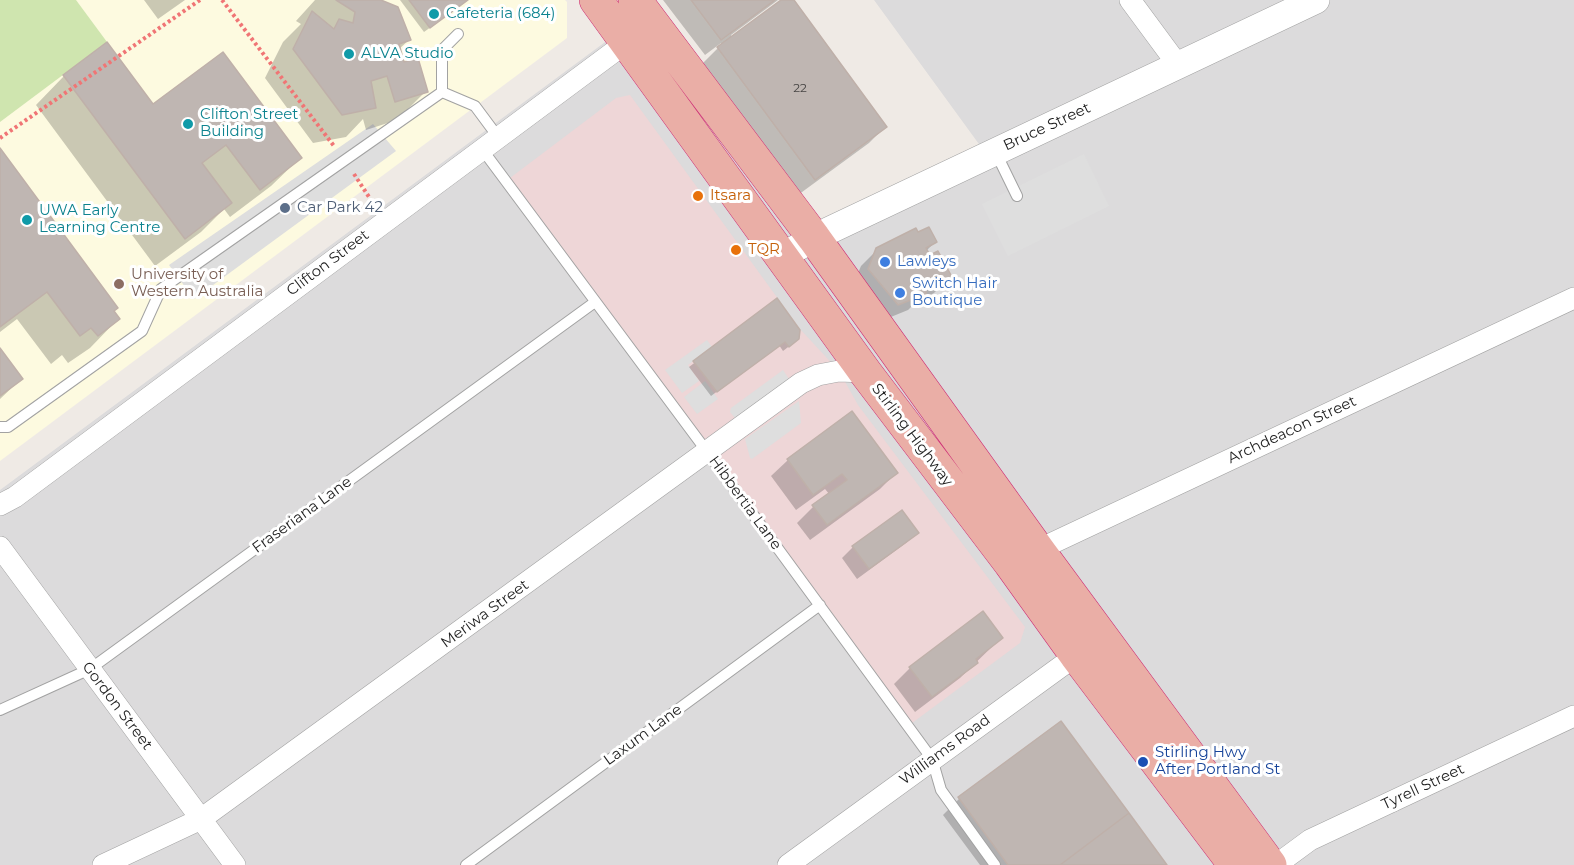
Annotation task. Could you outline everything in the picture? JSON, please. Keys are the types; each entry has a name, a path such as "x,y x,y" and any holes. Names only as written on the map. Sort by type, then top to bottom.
{"highway":[{"name":"Stirling Highway","path":"596,0 865,372 1024,556 1103,636 1270,865"},
{"name":"Stirling Highway","path":"635,0 814,238 1024,556 1076,655 1235,865"}],"street":[{"path":"1130,0 1178,65"},
{"name":"Bruce Street","path":"780,257 814,238 1316,0"},
{"name":"Clifton Street","path":"0,505 15,497 627,42"},
{"name":"Archdeacon Street","path":"1024,556 1574,298"},
{"name":"Meriwa Street","path":"103,865 201,819 708,453 801,383 818,375 865,372"},
{"name":"Gordon Street","path":"0,547 235,865"},
{"name":"Williams Road","path":"788,865 1103,636"},
{"name":"Tyrell Street","path":"1275,865 1310,840 1574,716"}],"lane":[{"path":"0,427 8,427 142,331 161,289 442,92 442,50 458,34"},
{"name":"Hibbertia Lane","path":"442,92 475,106 490,143 595,302 932,759 941,790 995,865"},
{"path":"995,152 1017,196"},
{"name":"Fraseriana Lane","path":"0,710 90,669 595,302"},
{"name":"Laxum Lane","path":"466,865 820,605"}],"path":[{"path":"0,138 200,0"},
{"path":"222,0 344,160 385,221"}],"shaded area":[{"name":"University of Western Australia","path":"0,0 565,0 567,2 567,38 0,461"},
{"path":"874,0 1574,0 1574,865 0,865 0,490 647,11 797,232 984,151"},
{"path":"630,95 800,329 839,371 858,405 1025,627 1020,643 908,726 506,181 616,98"},
{"name":"Car Park 42","path":"373,124 396,151 194,299 169,265"},
{"path":"1084,154 1109,206 1008,256 982,204"},
{"path":"707,340 712,347 688,365 699,381 682,393 665,370"},
{"path":"783,370 789,379 735,418 730,412 731,408"},
{"path":"705,381 718,399 697,414 684,397"},
{"path":"799,401 801,423 752,459 750,458 745,439"}],"green space":[{"path":"0,0 76,0 107,42 0,122"}],"building":[{"name":"ALVA Studio","path":"336,0 381,0 398,7 411,40 399,44 404,62 418,58 428,92 395,102 387,76 371,81 376,108 342,115 293,49 312,11 334,29 339,19 353,23 355,12"},
{"name":"Cafeteria (684)","path":"409,0 468,0 430,28"},
{"path":"691,0 775,0 721,40"},
{"path":"781,0 794,0 887,127 815,180 717,47"},
{"name":"Clifton Street Building","path":"107,42 153,104 223,52 302,158 260,190 226,145 202,163 232,203 185,239 63,75"},
{"name":"UWA Early Learning Centre","path":"0,148 118,308 114,311 120,319 98,336 91,328 80,336 47,292 0,327"},
{"path":"929,227 937,242 926,248 930,255 938,251 952,277 926,290 926,294 898,305 868,269 876,248 916,228 918,232"},
{"path":"777,298 800,330 799,339 789,347 785,342 717,392 693,361"},
{"path":"0,348 23,379 0,396"},
{"path":"852,411 898,473 827,525 812,505 847,480 842,474 813,495 787,459"},
{"path":"902,510 919,533 869,569 852,546"},
{"path":"983,611 1003,638 976,659 978,663 932,697 909,667"},
{"path":"1061,721 1129,813 1060,865 1008,865 958,797"},
{"path":"1129,813 1167,865 1060,865"}],"place":[{"name":"Cafeteria (684)","path":"434,14"},
{"name":"ALVA Studio","path":"349,54"},
{"name":"Clifton Street Building","path":"188,124"},
{"name":"Itsara","path":"698,196"},
{"name":"Car Park 42","path":"285,208"},
{"name":"UWA Early Learning Centre","path":"27,220"},
{"name":"TQR","path":"736,250"},
{"name":"Lawleys","path":"885,262"},
{"name":"University of Western Australia","path":"119,284"},
{"name":"Switch Hair Boutique","path":"900,293"},
{"name":"Stirling Hwy After Portland St","path":"1143,762"}]}
